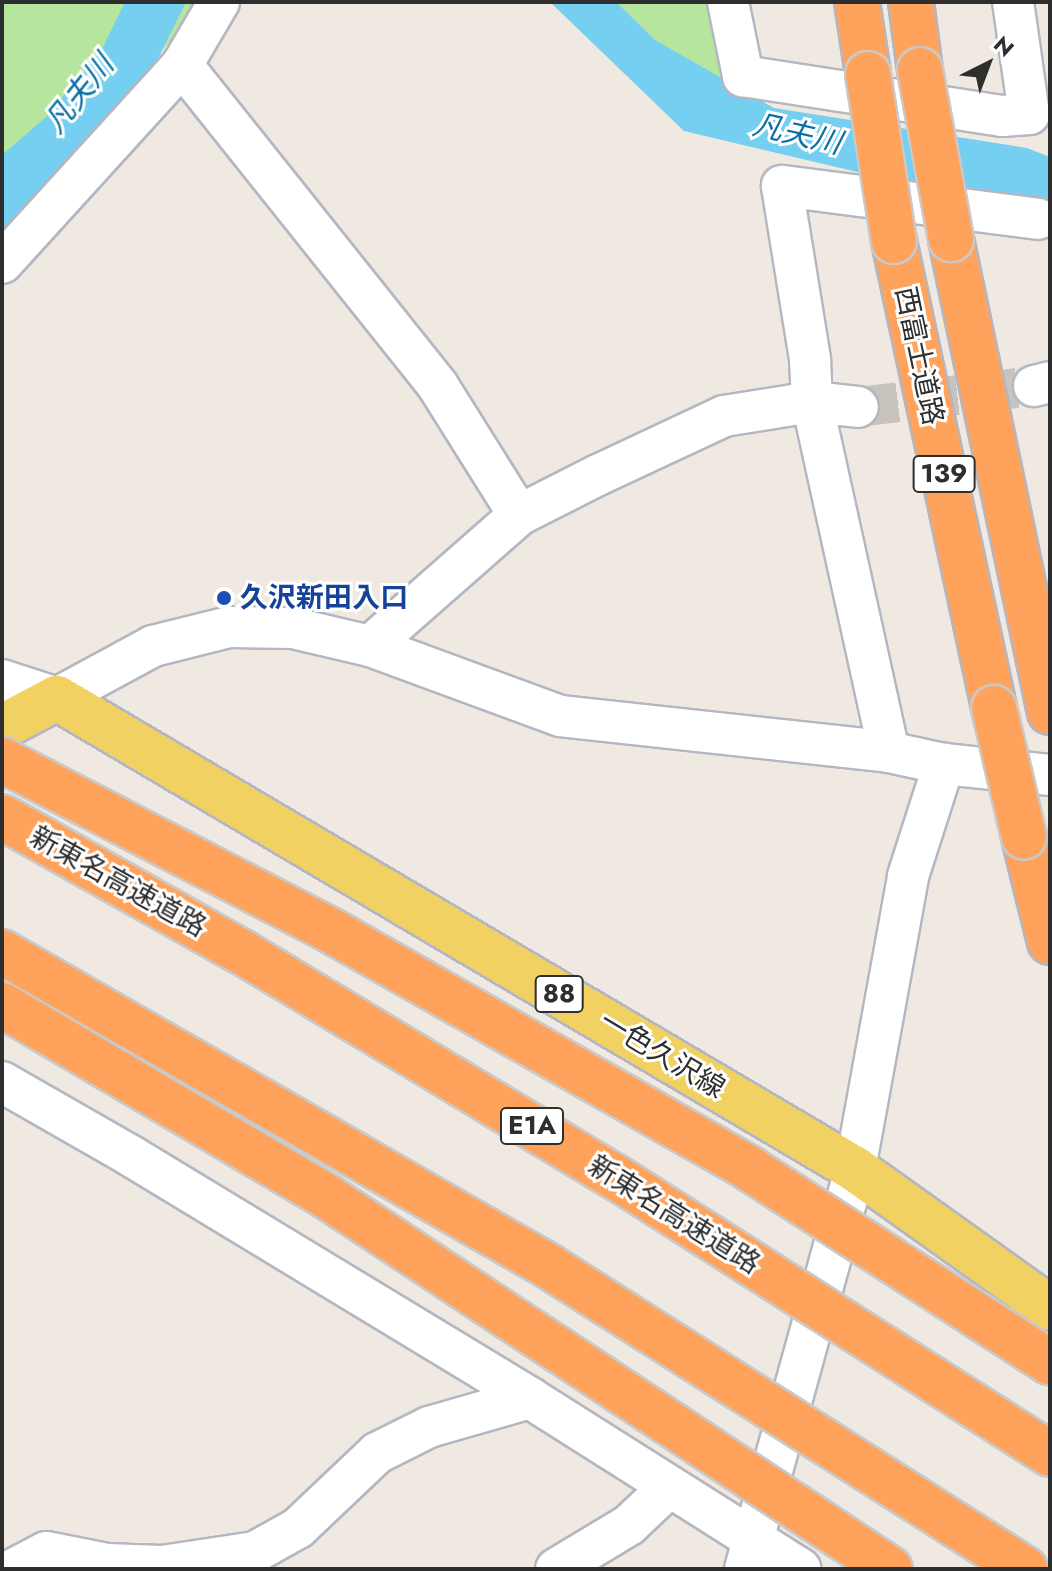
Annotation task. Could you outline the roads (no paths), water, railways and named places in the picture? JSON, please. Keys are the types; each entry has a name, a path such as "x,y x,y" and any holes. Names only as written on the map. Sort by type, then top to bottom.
{"highway":[{"name":"西富士道路","path":"857,2 894,241 994,708 1050,942"},
{"name":"西富士道路","path":"911,2 920,70 951,239 1049,708"},
{"path":"2,760 330,930 750,1169 1050,1362"},
{"name":"新東名高速道路","path":"2,817 242,952 614,1176 1050,1454"},
{"path":"2,952 550,1267 1025,1569"},
{"path":"2,1005 326,1196 890,1569"}],"main road":[{"path":"2,727 57,698"},
{"name":"一色久沢線","path":"57,698 855,1169 1050,1308"}],"street":[{"path":"2,263 182,65 219,2"},
{"path":"728,2 743,76 1002,116 1029,114 1035,47 1013,2"},
{"path":"182,65 438,386 519,515"},
{"path":"889,752 812,402 810,359 782,186 1038,219"},
{"path":"370,646 519,515 724,416 812,402 858,407"},
{"path":"2,680 57,698 153,646 229,627 293,628 370,646 560,716 889,752 944,764 1050,775"},
{"path":"748,1553 855,1169 908,876 944,764"},
{"path":"2,1082 131,1156 530,1398 669,1487 748,1553 800,1569"},
{"path":"14,1569 46,1552 107,1564 162,1566 255,1552 298,1528 377,1453 429,1427 530,1398"},
{"path":"556,1569 629,1525 669,1487"}],"water":[{"name":"凡夫川","path":"125,2 186,2 142,91 18,218 2,230 2,155 46,117 101,51"},
{"name":"凡夫川","path":"550,2 616,2 655,40 774,108 1027,148 1050,157 1050,229 989,203 684,131"}],"tunnel":[{"path":"858,407 1034,386"}],"place":[{"name":"久沢新田入口","path":"224,598"}]}
